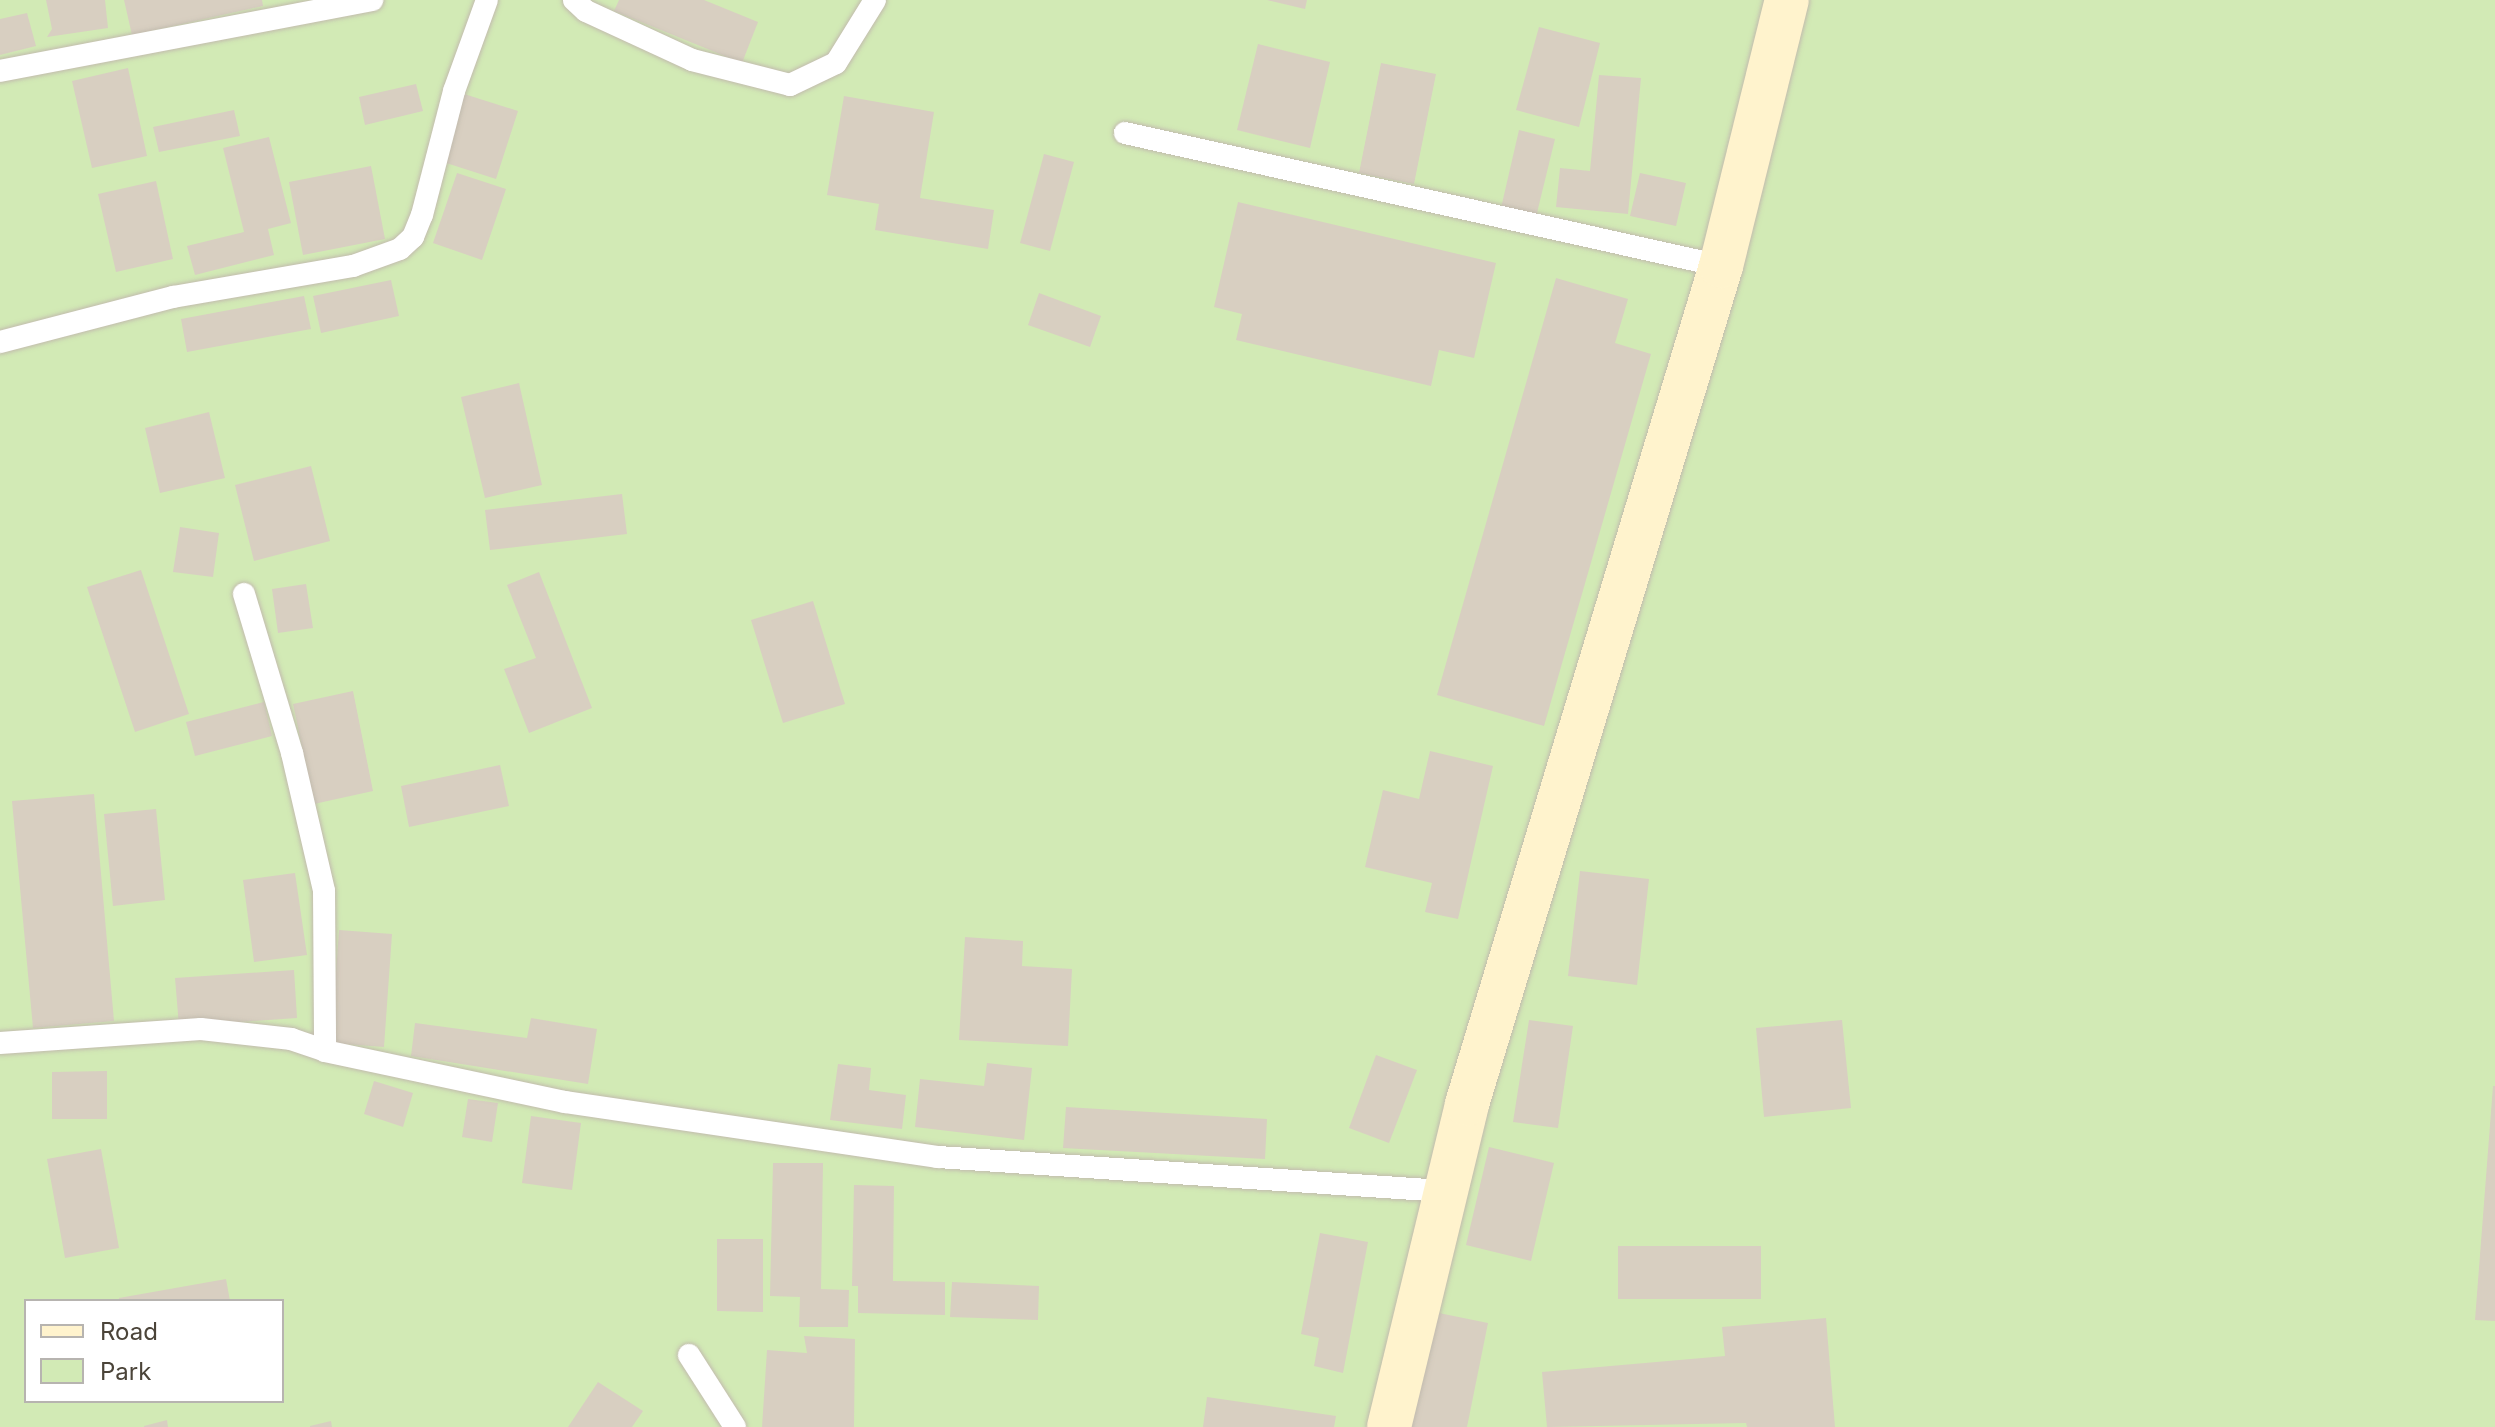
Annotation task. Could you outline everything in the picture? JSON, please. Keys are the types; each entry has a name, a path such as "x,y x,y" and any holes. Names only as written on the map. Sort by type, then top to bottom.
{"street":[{"path":"1389,1427 1443,1191 1625,570 1721,266 1787,0"}],"lane":[{"path":"0,71 372,0"},
{"path":"0,342 173,297 353,266 400,249 413,237 422,215 454,91 487,0"},
{"path":"574,0 586,11 692,60 790,85 836,63 875,0"},
{"path":"1125,133 1721,266"},
{"path":"244,594 292,753 324,891 325,1051"},
{"path":"0,1043 201,1029 291,1039 325,1051 565,1102 938,1157 1443,1191"},
{"path":"689,1355 735,1427"}],"green space":[{"path":"0,0 2495,0 2495,1427 0,1427"}],"building":[{"path":"46,0 105,0 108,28 47,37 52,29"},
{"path":"124,0 262,0 263,6 132,35"},
{"path":"619,0 704,0 758,22 742,63 614,11"},
{"path":"1267,0 1307,0 1305,9"},
{"path":"27,13 36,46 0,55 0,19"},
{"path":"1539,27 1600,43 1579,127 1516,110"},
{"path":"1258,44 1330,62 1310,148 1237,130"},
{"path":"1381,63 1436,74 1414,184 1359,173"},
{"path":"128,68 147,156 92,168 72,81"},
{"path":"1599,75 1641,78 1628,214 1556,207 1560,168 1590,171"},
{"path":"416,84 423,111 365,125 359,97"},
{"path":"461,93 518,111 496,179 440,161"},
{"path":"844,96 934,112 920,198 994,210 988,249 875,230 879,204 827,195"},
{"path":"234,110 240,136 159,152 153,127"},
{"path":"1519,130 1555,139 1536,217 1501,208"},
{"path":"269,137 291,223 268,229 274,255 195,275 187,246 244,232 223,148"},
{"path":"1044,154 1074,162 1050,251 1020,243"},
{"path":"371,166 385,239 303,255 289,182"},
{"path":"457,173 506,189 482,260 433,243"},
{"path":"1640,173 1686,183 1676,226 1630,216"},
{"path":"156,181 173,259 116,272 98,194"},
{"path":"1238,202 1496,263 1474,358 1439,350 1431,386 1236,340 1242,314 1214,307"},
{"path":"1556,278 1628,299 1615,343 1651,354 1544,726 1437,695"},
{"path":"391,280 399,316 321,333 313,296"},
{"path":"1039,293 1101,316 1090,347 1028,325"},
{"path":"304,296 311,329 187,352 181,319"},
{"path":"519,383 542,485 485,498 461,397"},
{"path":"209,412 225,478 160,493 145,428"},
{"path":"311,466 330,541 254,561 235,485"},
{"path":"622,494 627,534 490,550 485,510"},
{"path":"180,527 219,533 213,577 173,572"},
{"path":"141,570 189,714 135,732 87,587"},
{"path":"539,572 592,708 529,733 504,669 536,658 507,585"},
{"path":"306,584 313,628 278,633 272,589"},
{"path":"813,601 845,704 783,723 751,620"},
{"path":"353,691 373,791 314,804 293,704"},
{"path":"264,702 272,736 195,756 186,722"},
{"path":"1430,751 1493,766 1458,919 1425,912 1432,883 1365,867 1383,790 1419,799"},
{"path":"500,765 509,806 409,827 401,786"},
{"path":"94,794 114,1021 33,1028 12,801"},
{"path":"156,809 165,900 113,906 104,814"},
{"path":"1580,871 1649,879 1637,985 1568,976"},
{"path":"295,873 307,955 254,962 243,880"},
{"path":"339,930 392,934 384,1047 331,1043"},
{"path":"965,937 1023,941 1022,966 1072,969 1068,1046 959,1040"},
{"path":"294,970 297,1018 179,1026 175,978"},
{"path":"531,1018 597,1029 588,1084 411,1056 415,1023 527,1038"},
{"path":"1529,1020 1573,1026 1558,1128 1513,1122"},
{"path":"1842,1020 1851,1108 1764,1117 1756,1028"},
{"path":"1376,1055 1417,1070 1389,1143 1349,1128"},
{"path":"987,1063 1032,1068 1024,1140 915,1127 920,1079 984,1086"},
{"path":"838,1064 871,1068 869,1090 906,1095 902,1129 830,1120"},
{"path":"107,1071 107,1119 52,1119 52,1072"},
{"path":"374,1081 413,1093 403,1127 364,1114"},
{"path":"2495,1086 2495,1321 2475,1320"},
{"path":"468,1099 498,1103 492,1142 462,1137"},
{"path":"1066,1107 1267,1119 1265,1159 1063,1148"},
{"path":"531,1116 581,1123 572,1190 522,1183"},
{"path":"1489,1147 1554,1163 1531,1261 1466,1245"},
{"path":"101,1149 119,1248 65,1258 47,1159"},
{"path":"773,1163 823,1163 821,1289 849,1290 848,1327 799,1327 800,1297 770,1296"},
{"path":"854,1185 894,1186 893,1281 945,1282 945,1315 858,1313 858,1286 852,1286"},
{"path":"1320,1233 1368,1242 1343,1373 1314,1366 1319,1338 1301,1334"},
{"path":"717,1239 763,1239 763,1312 717,1311"},
{"path":"1618,1246 1761,1246 1761,1299 1618,1299"},
{"path":"226,1279 230,1299 119,1299"},
{"path":"952,1282 1039,1286 1038,1320 950,1317"},
{"path":"1434,1312 1488,1323 1467,1427 1411,1427"},
{"path":"1826,1318 1835,1427 1747,1427 1746,1423 1547,1427 1542,1372 1725,1356 1722,1327"},
{"path":"804,1336 855,1339 854,1427 762,1427 767,1350 807,1353"},
{"path":"598,1382 643,1411 632,1427 568,1427"},
{"path":"1207,1397 1336,1416 1334,1427 1203,1427"},
{"path":"167,1420 168,1427 144,1427 144,1426"},
{"path":"331,1421 332,1427 310,1427 310,1426"}]}
